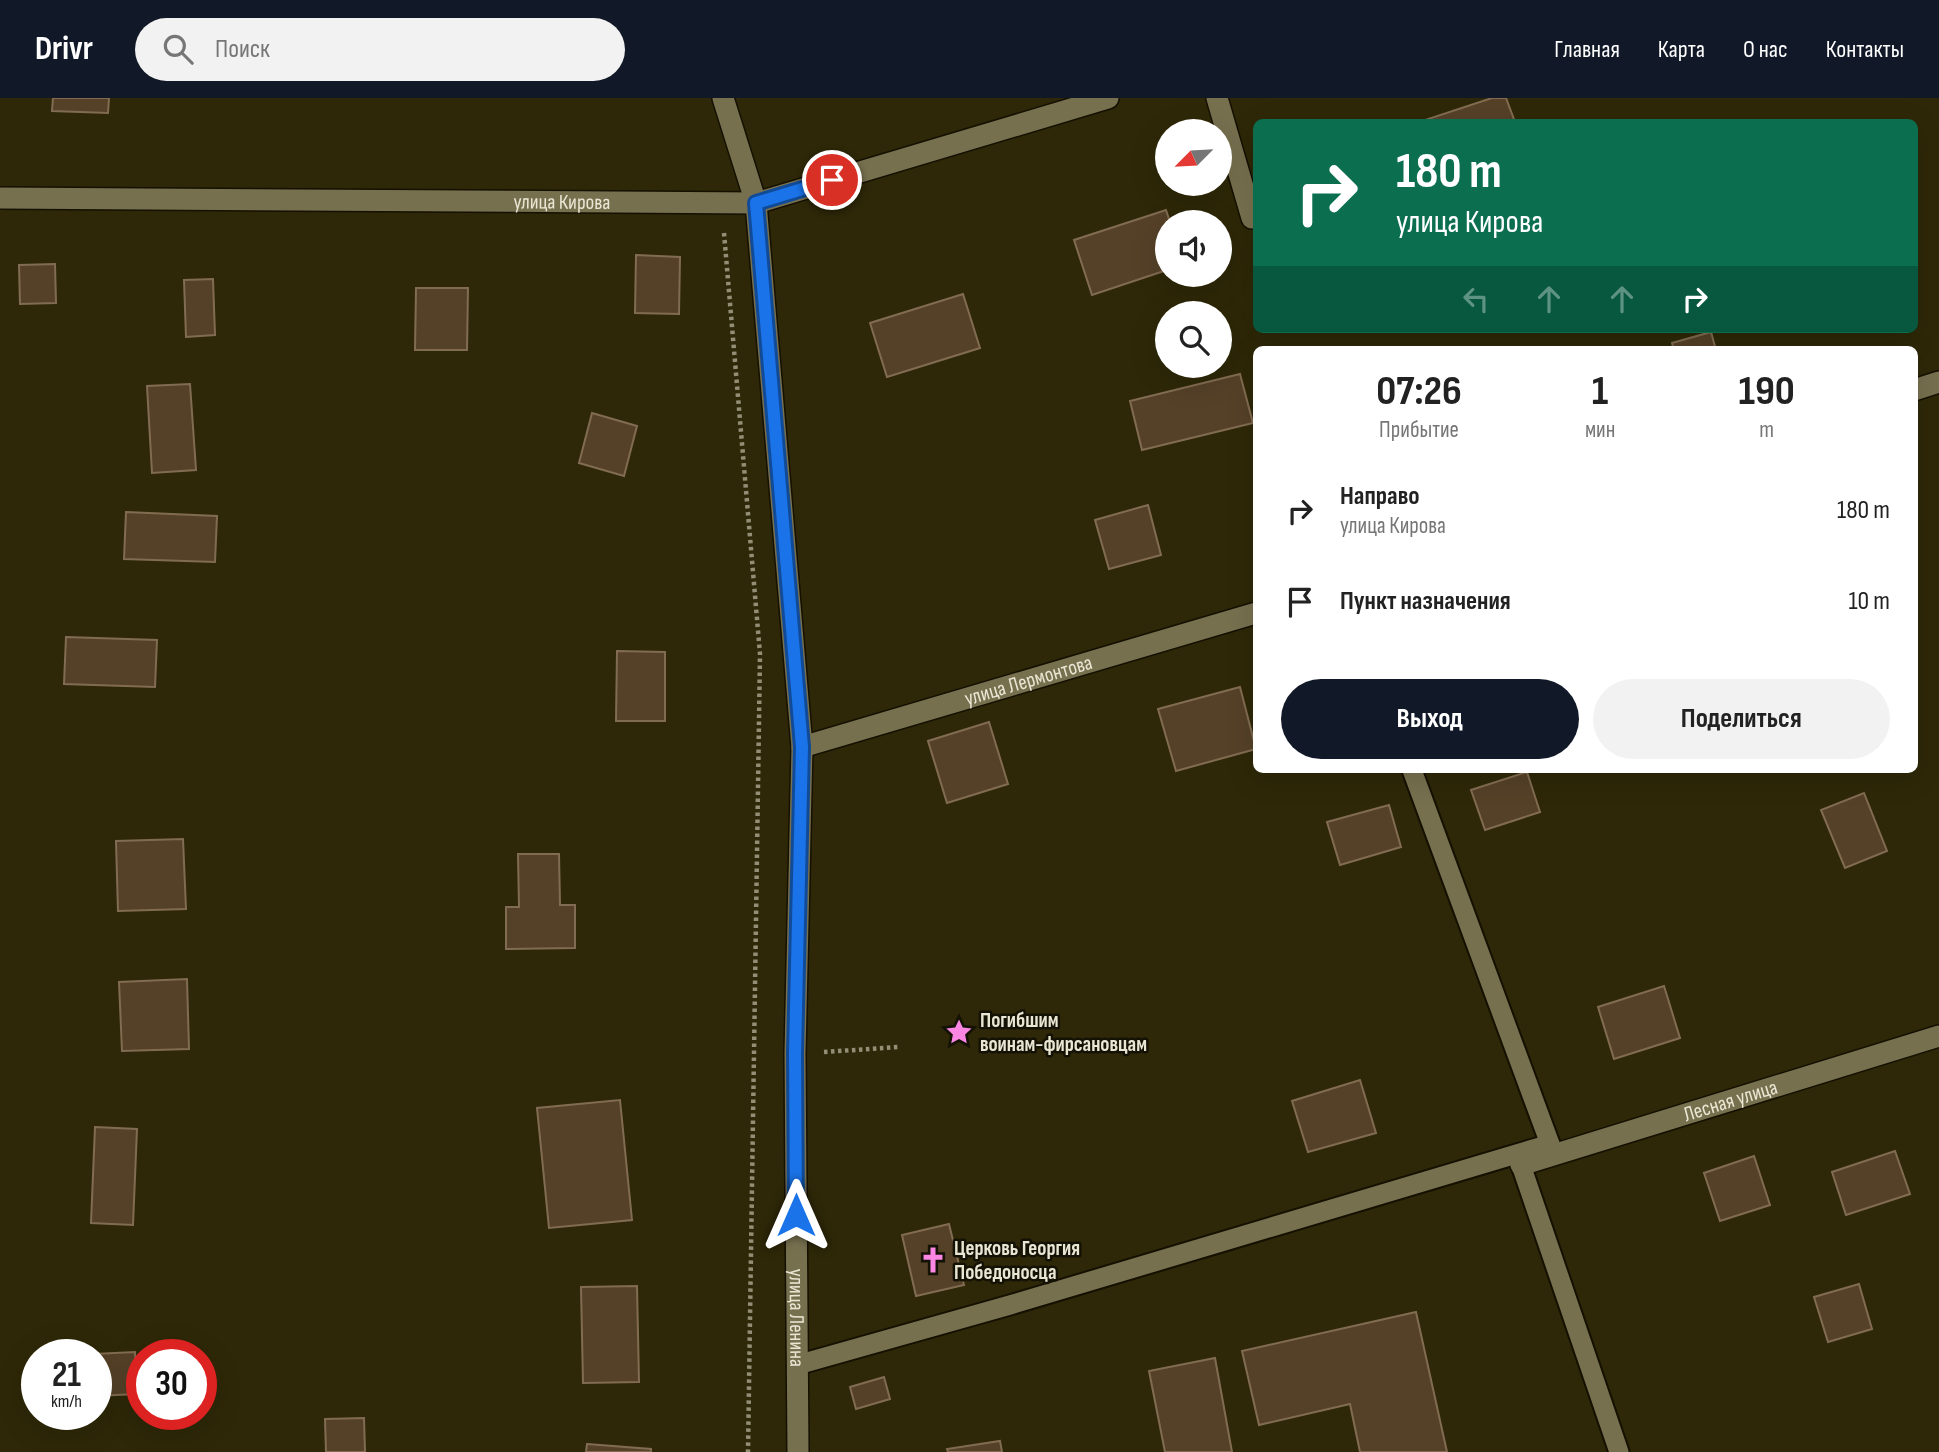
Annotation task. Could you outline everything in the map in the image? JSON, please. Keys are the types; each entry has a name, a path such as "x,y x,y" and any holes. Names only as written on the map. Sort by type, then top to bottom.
{"street":[{"name":"улица Ленина","path":"723,98 756,203 802,747 795,1053 798,1452"},
{"name":"улица Кирова","path":"0,198 756,203 1108,98"},
{"path":"1217,98 1252,218"},
{"path":"1918,389 1939,382"},
{"name":"улица Лермонтова","path":"802,747 1253,615"},
{"name":"Лесная улица","path":"1521,1165 1939,1035"}],"lane":[{"path":"1413,773 1550,1144"},
{"path":"1550,1144 1521,1165 1619,1452"},
{"path":"797,1365 1010,1305 1550,1144"}],"path":[{"path":"721,203 760,654 748,1452"},
{"path":"795,1053 899,1047"}],"building":[{"path":"53,98 109,98 108,113 52,111"},
{"path":"1492,98 1506,98 1514,119 1428,119"},
{"path":"1155,214 1155,274 1092,295 1074,240"},
{"path":"636,255 680,257 679,314 635,313"},
{"path":"55,264 56,303 20,304 19,265"},
{"path":"213,279 215,335 186,337 184,280"},
{"path":"416,288 468,288 467,350 415,350"},
{"path":"963,294 980,348 887,377 870,323"},
{"path":"1711,333 1715,346 1673,346 1672,343"},
{"path":"1240,374 1253,423 1142,450 1130,401"},
{"path":"190,384 196,470 152,473 147,386"},
{"path":"592,413 637,426 624,476 579,463"},
{"path":"1148,505 1161,555 1109,569 1095,520"},
{"path":"126,512 217,516 215,562 124,559"},
{"path":"66,637 157,640 155,687 64,684"},
{"path":"617,651 665,652 665,721 616,721"},
{"path":"1240,687 1253,737 1253,750 1176,771 1158,709"},
{"path":"989,722 1008,784 947,803 928,741"},
{"path":"1527,773 1540,812 1485,830 1471,790"},
{"path":"1864,793 1887,851 1845,868 1821,810"},
{"path":"1389,805 1401,847 1340,865 1327,822"},
{"path":"183,839 186,909 118,911 116,841"},
{"path":"518,854 559,854 560,905 575,905 575,948 506,949 506,907 519,907"},
{"path":"187,979 189,1049 122,1051 119,982"},
{"path":"1664,986 1680,1038 1614,1059 1598,1007"},
{"path":"1360,1080 1376,1133 1308,1152 1292,1101"},
{"path":"620,1100 632,1220 549,1228 537,1108"},
{"path":"95,1127 137,1129 133,1225 91,1223"},
{"path":"1895,1151 1910,1194 1846,1215 1832,1172"},
{"path":"1754,1156 1770,1205 1720,1221 1704,1173"},
{"name":"Церковь Георгия Победоносца","path":"949,1224 964,1285 916,1296 902,1235"},
{"path":"1859,1284 1872,1329 1828,1342 1814,1297"},
{"path":"637,1286 639,1382 583,1383 581,1287"},
{"path":"1416,1312 1447,1452 1360,1452 1350,1404 1259,1425 1242,1351"},
{"path":"126,1352 126,1395 112,1395 112,1353"},
{"path":"1215,1358 1232,1452 1165,1452 1149,1371"},
{"path":"884,1377 890,1399 856,1409 850,1387"},
{"path":"364,1418 365,1452 326,1452 325,1419"},
{"path":"1000,1441 1002,1452 948,1452 947,1449"},
{"path":"587,1444 651,1449 651,1452 586,1452"}],"place":[{"name":"Погибшим воинам-фирсановцам","path":"959,1032"},
{"name":"Церковь Георгия Победоносца","path":"933,1260"}],"route":[{"path":"796,1215 795,1053 802,747 756,203 832,180"}]}
